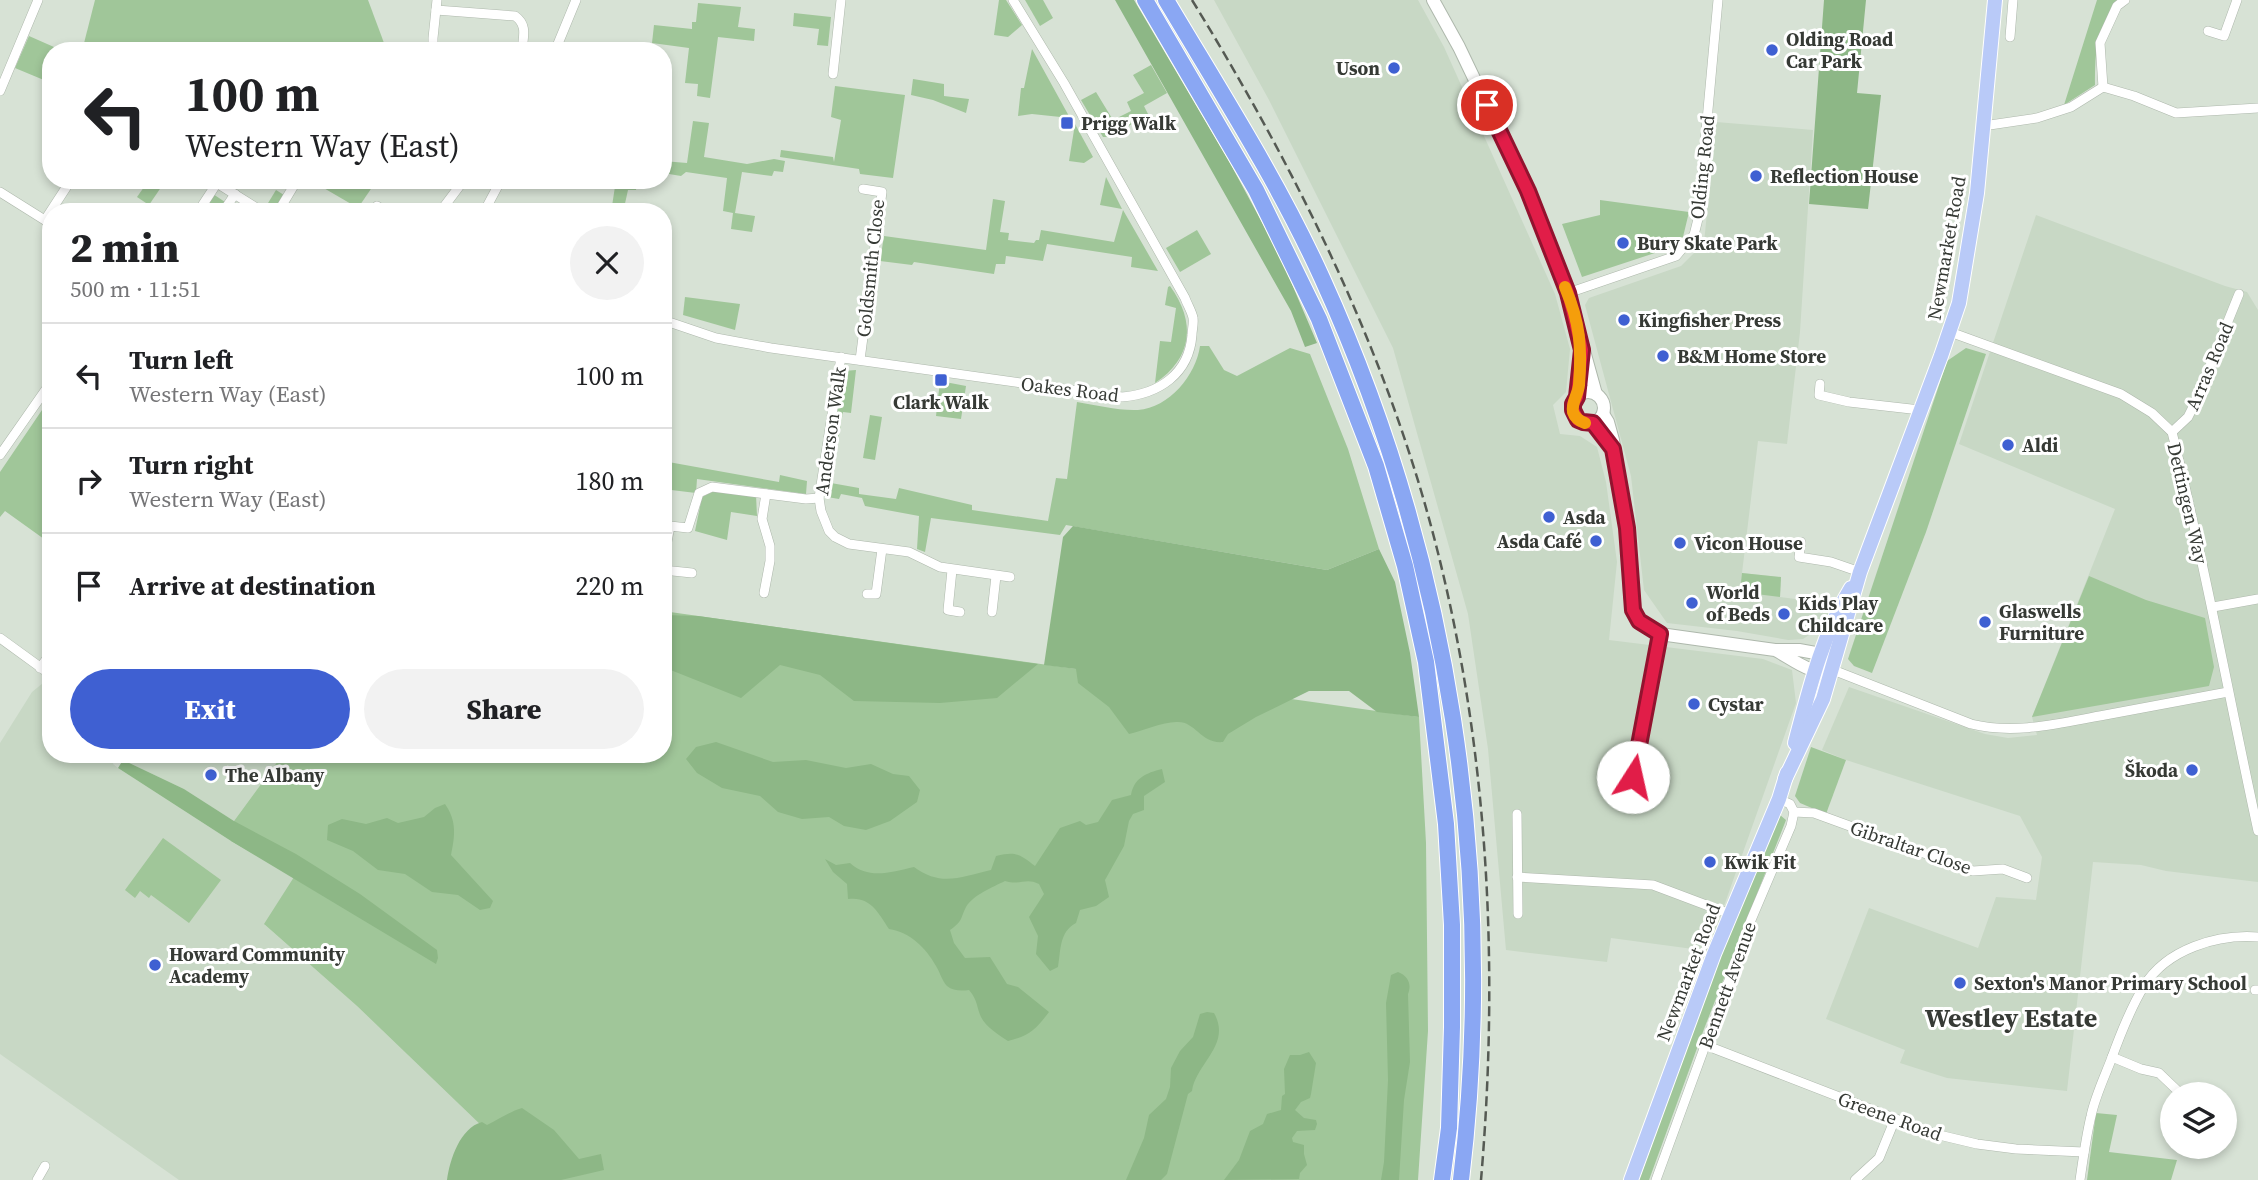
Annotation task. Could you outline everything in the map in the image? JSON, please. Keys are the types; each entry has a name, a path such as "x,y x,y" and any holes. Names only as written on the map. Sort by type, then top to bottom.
{"highway":[{"path":"1145,0 1256,190 1319,319 1376,466 1405,566 1426,662 1446,824 1452,925 1452,1027 1449,1128 1442,1180"},
{"path":"1166,0 1269,175 1322,277 1379,419 1429,594 1444,661 1458,755 1471,914 1472,1027 1461,1180"}],"main road":[{"name":"Newmarket Road","path":"1785,779 1823,699 1860,572 1959,303 1971,237 1995,0"},
{"name":"Newmarket Road","path":"1631,1180 1730,914 1779,799 1821,654 1840,605 1860,572"}],"street":[{"path":"0,91 38,0"},
{"path":"559,42 576,0"},
{"path":"833,74 841,0"},
{"name":"Oakes Road","path":"672,323 716,338 1122,397 1155,390 1172,380 1183,365 1190,347 1193,318 1185,298 1064,83 1013,0"},
{"path":"1433,0 1459,47 1528,191 1568,293 1596,394 1603,402 1598,418"},
{"name":"Olding Road","path":"1568,293 1676,256 1694,235 1698,219 1718,0"},
{"path":"2010,37 2013,0"},
{"path":"2103,87 2100,43 2117,6 2124,0"},
{"path":"2208,31 2224,36 2237,0"},
{"path":"432,42 437,5 515,16 522,21 523,42"},
{"path":"1983,126 2037,118 2071,107 2103,87 2176,113 2258,108"},
{"path":"226,189 248,203"},
{"name":"Goldsmith Close","path":"860,360 882,192 863,189"},
{"path":"0,192 42,218"},
{"path":"228,203 234,194"},
{"name":"Arras Road","path":"2172,432 2188,417 2195,403 2239,294"},
{"name":"Dettingen Way","path":"1950,332 2122,394 2152,414 2172,432 2213,607 2258,831"},
{"path":"1582,350 1577,397 1573,404 1574,415 1583,422 1598,418 1608,422 1627,528 1633,610 1639,621 1660,634 1821,654 1828,659 1833,670"},
{"name":"Anderson Walk","path":"841,357 819,498 825,523 835,537 849,544 909,552 952,570 1010,577"},
{"path":"1820,384 1819,395 1849,402 1920,410"},
{"path":"1577,397 1586,392 1596,394"},
{"path":"0,455 42,395"},
{"path":"672,526 688,528 699,493 712,487 806,499 819,498"},
{"path":"764,593 770,561 762,519 766,494"},
{"path":"1801,542 1799,557 1830,562 1860,572"},
{"path":"867,594 876,594 882,549"},
{"path":"952,570 948,610 960,612"},
{"path":"672,571 692,573"},
{"path":"992,611 996,576"},
{"path":"2213,607 2258,599"},
{"path":"1633,777 1660,634"},
{"path":"0,638 40,668 42,665"},
{"path":"1775,650 1815,672 1833,670 1971,724 1993,729 2024,729 2063,723 2228,692"},
{"path":"1779,799 1790,804 1794,812"},
{"name":"Gibraltar Close","path":"1794,812 1814,813 1973,871 2003,869 2027,878"},
{"name":"Bennett Avenue","path":"1656,1180 1751,920 1791,826 1794,812"},
{"path":"1517,814 1518,914"},
{"path":"1517,877 1653,885 1730,914"},
{"path":"2080,1180 2091,1114 2130,1013 2145,984 2166,963 2211,940 2258,937"},
{"name":"Greene Road","path":"1705,1045 1936,1134 1977,1144 2016,1149 2084,1152"},
{"path":"2112,1057 2159,1073 2168,1082"},
{"path":"1855,1180 1879,1158 1895,1119"},
{"path":"37,1180 45,1166"}],"shaded area":[{"path":"1214,0 1418,0 1444,47 1555,294 1570,349 1566,392 1553,405 1560,434 1580,436 1597,447 1606,482 1617,562 1609,640 1763,659 1792,670 1796,703 1708,951 1611,938 1607,962 1506,950 1488,749 1468,614 1393,348 1269,100"},
{"path":"1716,122 1813,130 1800,332 1787,444 1758,441 1742,573 1781,577 1780,597 1834,604 1824,625 1803,639 1788,640 1667,623 1644,590 1631,476 1585,305 1589,298 1681,266 1704,243"},
{"path":"2036,215 2247,292 2258,310 2258,882 2166,871 2141,865 2093,862 2067,1091 1947,1078 1900,1063 1905,1050 1826,1019 1869,908 1978,948 1996,897 2036,900 2042,857 2020,816 1822,750 1849,687 1985,734 2008,738 2037,735 2032,717 2115,509 1959,444"},
{"name":"Howard Community Academy","path":"42,684 42,763 113,763 231,841 295,878 265,925 357,1006 487,1131 465,1180 179,1180 0,1054 0,743 32,692"},
{"name":"The Albany","path":"129,763 276,763 234,821 184,789"}],"green space":[{"path":"95,0 368,0 384,42 84,42"},
{"path":"999,0 1006,0 1022,25 1008,37 994,35"},
{"path":"1025,0 1043,0 1053,18 1040,26"},
{"path":"1115,0 1134,0 1230,163 1280,256 1317,343 1305,347 1291,311"},
{"path":"1824,0 1866,0 1857,93 1881,95 1868,209 1809,204"},
{"path":"2097,0 2120,0 2106,20 2098,40 2095,85 2064,105"},
{"path":"698,3 741,7 738,27 755,29 754,41 718,37 710,98 697,96 698,84 685,83 689,48 672,46 672,42 652,42 654,25 692,29 692,22 696,22"},
{"path":"794,13 831,17 828,46 817,45 819,29 793,26"},
{"path":"29,36 43,42 42,79 15,68"},
{"path":"1032,49 1070,118 1032,114 1018,116 1021,88 1024,88"},
{"path":"1151,65 1167,93 1144,106 1148,114 1111,137 1103,137 1081,100 1096,92 1113,120 1131,111 1127,102 1144,93 1133,75"},
{"path":"913,79 944,84 944,96 969,99 966,113 911,95"},
{"path":"835,86 905,95 893,178 860,174 859,169 780,157 781,150 833,157 834,162 841,120 831,117"},
{"path":"693,121 709,123 704,157 747,164 774,159 785,161 783,172 774,171 772,176 742,172 735,213 755,216 752,232 731,229 733,213 723,211 727,178 686,172 681,176 672,174 672,162 687,163"},
{"path":"1075,124 1093,157 1084,163 1069,161"},
{"path":"1106,177 1122,209 1100,205"},
{"path":"143,189 160,189 150,203 137,197"},
{"path":"325,189 371,189 361,203 349,203"},
{"path":"615,189 636,189 628,190 625,203 612,203"},
{"path":"276,190 284,195 278,203 268,203"},
{"path":"213,194 225,202 224,203 208,203"},
{"path":"993,199 1005,201 1000,232 1009,233 1008,240 1034,243 1039,240 1041,230 1114,242 1123,210 1158,271 1131,267 1132,257 1047,244 1043,261 1006,256 1005,264 996,264 994,274 914,262 912,265 880,261 884,236 986,250"},
{"name":"Bury Skate Park","path":"1600,200 1689,212 1683,237 1670,248 1582,277 1562,224 1600,215"},
{"path":"1197,230 1211,254 1180,272 1166,248"},
{"path":"1170,286 1184,313 1186,339 1177,362 1155,383 1160,341 1171,342 1176,308 1165,305"},
{"path":"685,297 740,304 735,330 683,315"},
{"path":"1200,346 1209,346 1224,370 1237,376 1290,348 1310,354 1348,449 1379,549 1327,570 1066,525 1060,535 931,518 925,552 917,549 919,516 865,506 862,498 841,494 839,499 821,496 839,377 844,371 856,370 851,413 843,412 831,483 859,488 859,494 896,499 899,488 972,505 972,510 1048,521 1056,478 1067,479 1077,402 1131,410 1149,408 1160,403 1170,397 1187,378"},
{"path":"1966,348 1986,354 1926,532 1872,673 1854,666 1848,659 1947,361"},
{"path":"940,381 966,386 961,419 936,416"},
{"path":"42,410 42,538 5,511 0,517 0,472"},
{"path":"870,415 882,417 875,460 863,458"},
{"path":"672,463 779,482 780,475 807,481 806,494 697,479 696,493 672,490"},
{"path":"714,491 756,495 757,516 731,512 727,540 695,531 702,497"},
{"path":"1073,526 1327,570 1379,549 1395,582 1410,653 1419,717 1377,712 1349,691 1309,691 1256,717 1228,734 1223,742 1209,740 1190,725 1178,722 1129,734 1109,707 1078,683 1076,669 1044,665 1063,537"},
{"path":"1742,573 1781,577 1780,597 1740,592"},
{"path":"2089,576 2146,600 2205,618 2214,667 2209,686 2032,717"},
{"path":"672,612 1419,717 1426,843 1428,1031 1418,1180 465,1180 486,1130 357,1006 264,924 294,877 231,841 234,821 276,763 672,763"},
{"path":"672,615 698,616 1038,664 997,698 940,703 854,701 820,675 780,665 741,698 672,671"},
{"path":"716,742 773,762 806,760 846,768 871,764 893,774 909,776 920,790 917,802 890,821 866,830 844,826 829,817 802,819 778,812 760,796 722,788 697,773 686,759 696,747"},
{"path":"1811,747 1846,760 1826,814 1800,803 1795,796"},
{"path":"121,763 129,763 184,789 234,821 296,854 360,894 437,950 436,964 231,841 118,768"},
{"path":"1162,769 1165,782 1144,796 1144,810 1133,814 1129,821 1124,846 1105,880 1109,897 1096,906 1080,910 1076,923 1064,936 1058,967 1050,971 1036,954 1038,936 1029,917 1044,894 1039,884 1034,882 1005,881 984,892 969,903 959,922 950,930 954,943 965,958 990,957 1007,984 1018,987 1049,1012 1032,1031 1008,1041 983,1021 969,990 957,990 947,986 932,959 917,942 889,929 868,903 848,899 847,884 833,872 825,859 836,865 850,863 865,872 873,873 914,867 942,879 991,870 996,856 1003,855 1017,855 1035,866 1060,828 1080,821 1086,825 1098,822 1112,800 1131,795 1135,784 1142,777"},
{"path":"445,804 452,816 454,829 451,855 493,901 490,908 480,910 458,895 432,892 405,874 378,870 353,851 327,840 328,825 342,819 366,824 387,818 398,823 424,817"},
{"path":"1780,815 1786,820 1704,1029 1649,1180 1639,1180 1736,914"},
{"path":"163,838 221,880 189,923 151,895 149,898 140,891 135,898 125,890"},
{"path":"1398,972 1407,978 1409,984 1410,1062 1404,1100 1399,1180 1381,1180 1388,1080 1386,1003 1391,975"},
{"path":"1214,1013 1219,1035 1192,1091 1188,1094 1167,1174 1161,1180 1126,1180 1144,1138 1149,1115 1166,1099 1171,1068 1180,1051 1193,1037 1200,1014"},
{"path":"1309,1052 1316,1063 1311,1094 1310,1098 1301,1102 1295,1110 1304,1118 1316,1120 1317,1124 1315,1130 1297,1131 1292,1138 1293,1142 1304,1145 1307,1165 1300,1173 1299,1179 1224,1180 1239,1160 1250,1131 1263,1124 1267,1114 1281,1110 1282,1096 1285,1094 1284,1069 1290,1055"},
{"path":"522,1108 554,1130 579,1159 601,1154 604,1170 561,1180 447,1180 457,1145 474,1125 482,1122 487,1125"},
{"path":"2096,1113 2117,1115 2109,1152 2177,1160 2171,1180 2087,1180"}],"railway":[{"path":"1192,0 1268,130 1336,266 1393,405 1417,476 1437,549 1455,627 1468,705 1479,784 1485,863 1489,1021 1481,1180"}],"slow traffic":[{"path":"1565,287 1582,350 1579,387 1573,410 1578,420 1585,423"}],"place":[{"name":"Olding Road Car Park","path":"1772,50"},
{"name":"Uson","path":"1394,68"},
{"name":"Prigg Walk","path":"1067,123"},
{"name":"Reflection House","path":"1756,176"},
{"name":"Bury Skate Park","path":"1623,243"},
{"name":"Kingfisher Press","path":"1624,320"},
{"name":"B&M Home Store","path":"1663,356"},
{"name":"Clark Walk","path":"941,380"},
{"name":"Aldi","path":"2008,445"},
{"name":"Asda","path":"1549,517"},
{"name":"Asda Café","path":"1596,541"},
{"name":"Vicon House","path":"1680,543"},
{"name":"World of Beds","path":"1692,603"},
{"name":"Kids Play Childcare","path":"1784,614"},
{"name":"Glaswells Furniture","path":"1985,622"},
{"name":"Cystar","path":"1694,704"},
{"name":"Škoda","path":"2192,770"},
{"name":"The Albany","path":"211,775"},
{"name":"Kwik Fit","path":"1710,862"},
{"name":"Howard Community Academy","path":"155,965"},
{"name":"Sexton's Manor Primary School","path":"1960,983"}],"district":[{"name":"Westley Estate","path":"2011,1018"}],"route":[{"path":"1487,105 1528,191 1568,293 1582,350 1579,387 1573,404 1574,415 1578,420 1593,423 1613,449 1627,528 1633,610 1639,621 1660,634 1633,777"}]}
